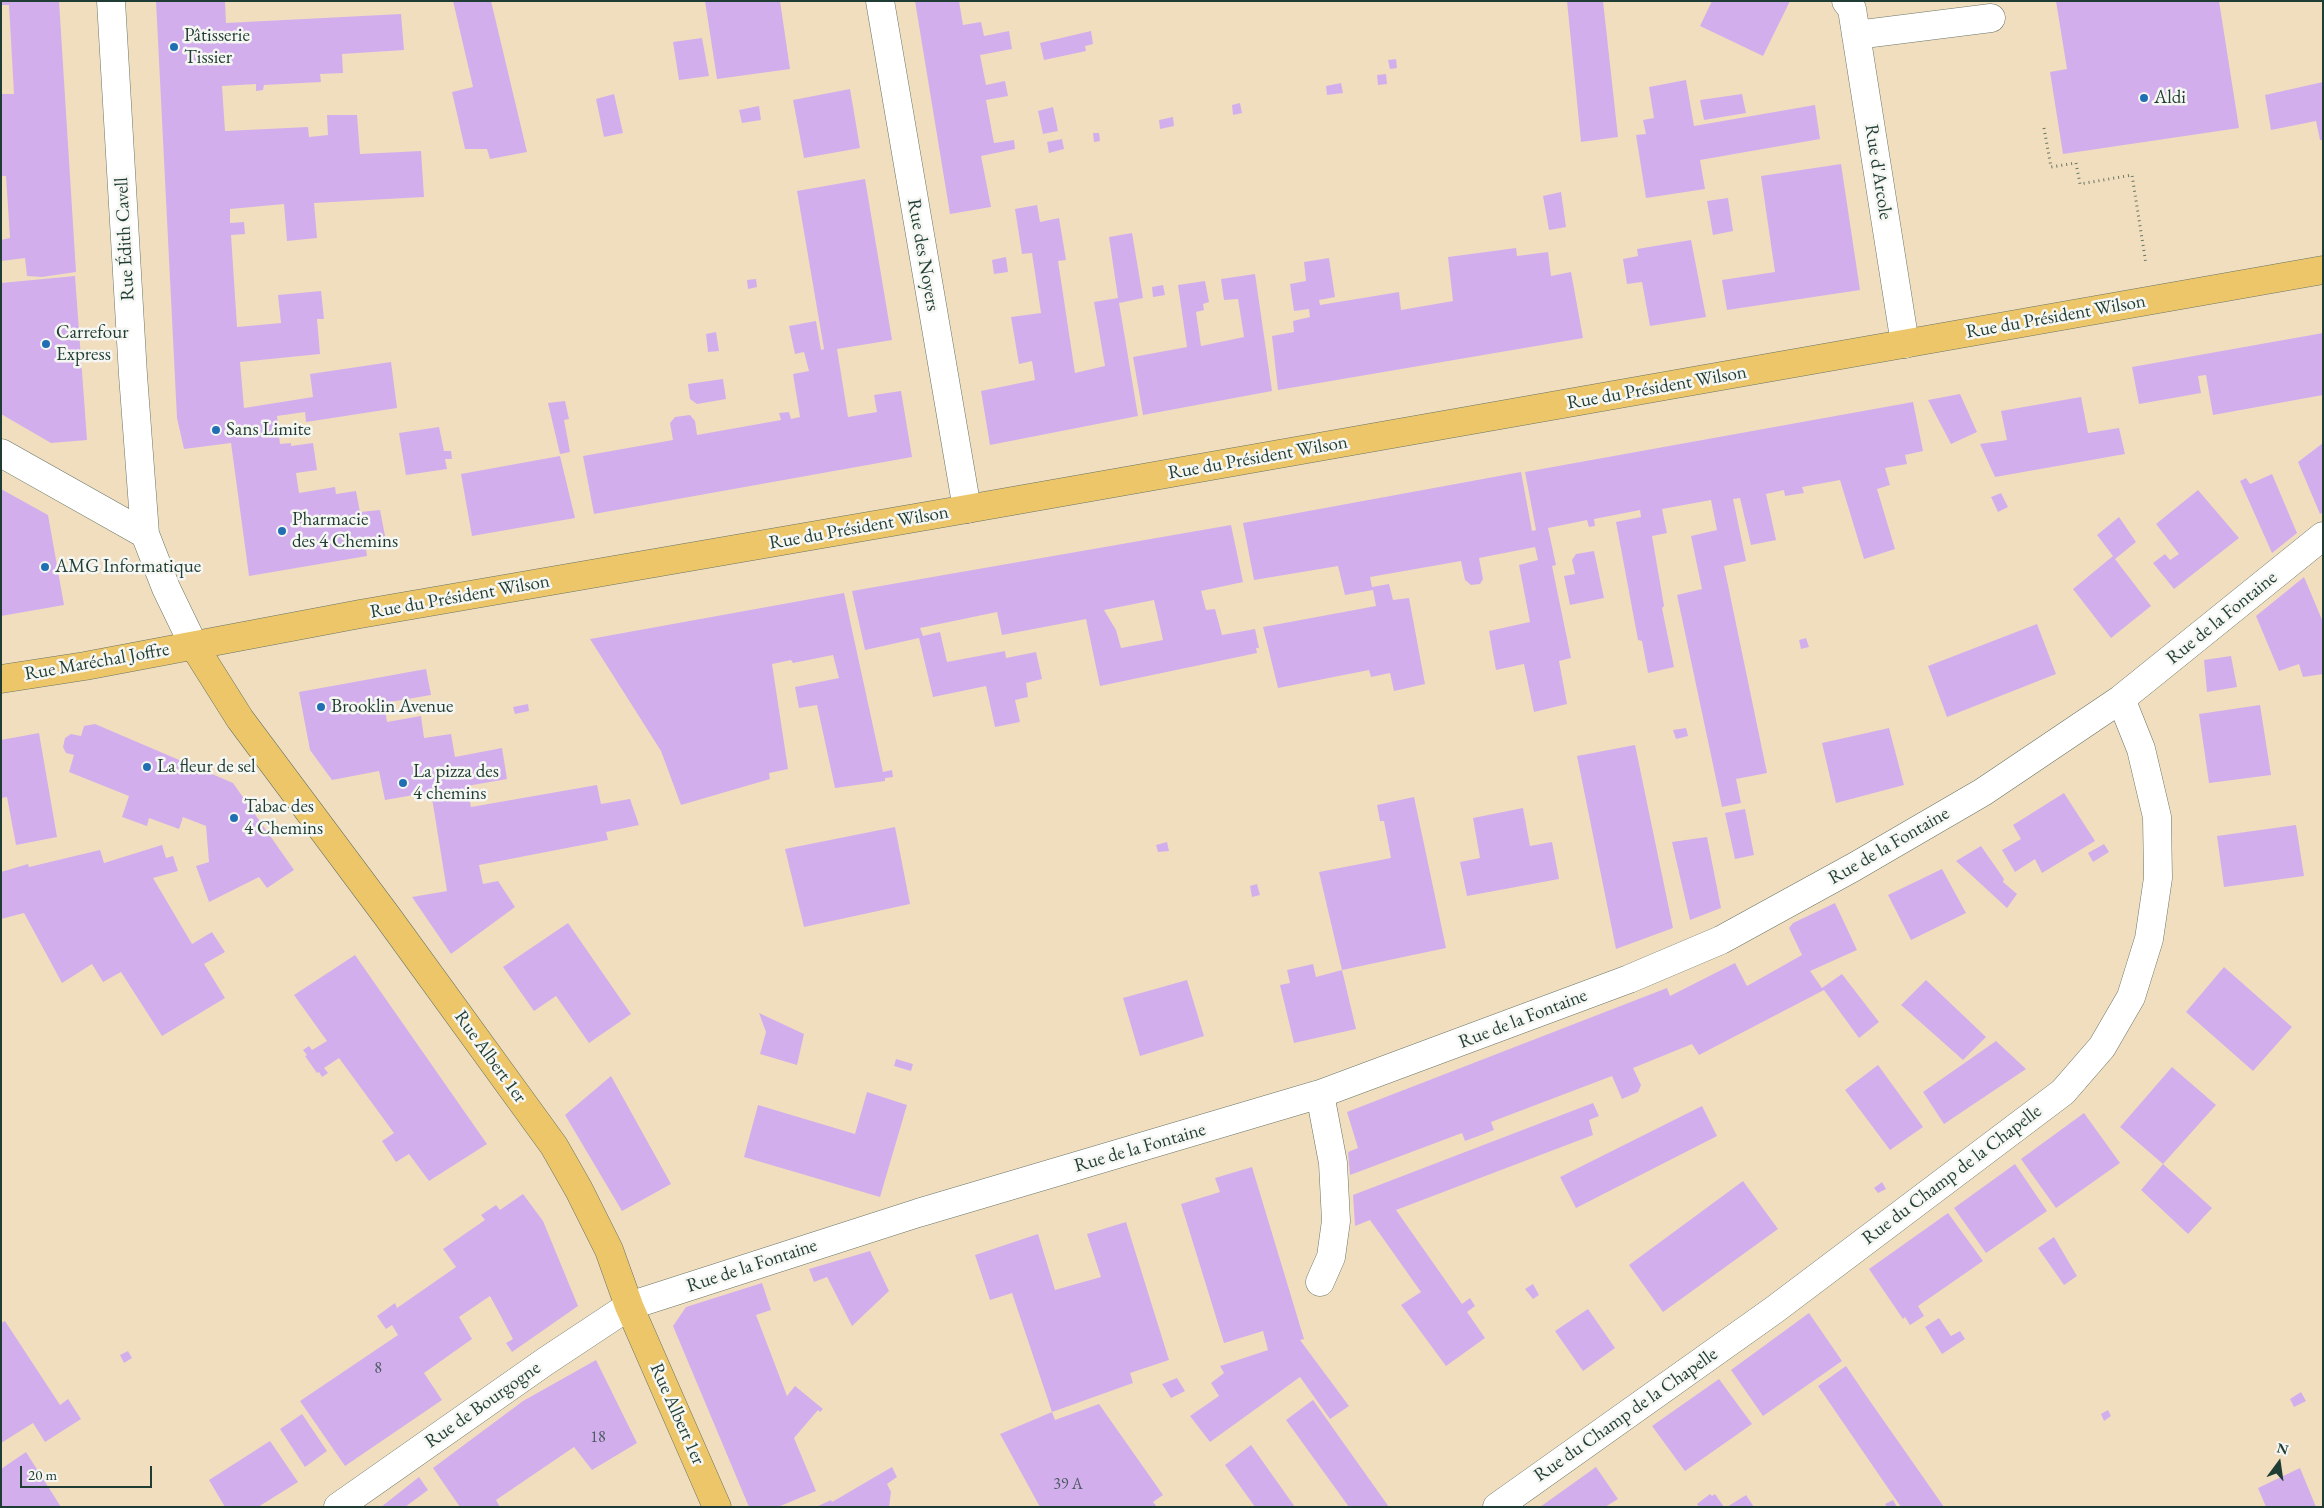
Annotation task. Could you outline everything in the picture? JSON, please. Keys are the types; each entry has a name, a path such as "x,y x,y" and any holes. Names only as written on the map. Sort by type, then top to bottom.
{"main road":[{"name":"Rue du Président Wilson","path":"194,646 351,616 967,510 2323,270"},
{"name":"Rue Maréchal Joffre","path":"1,678 194,646"},
{"name":"Rue Albert 1er","path":"194,646 240,719 387,916 554,1146 579,1190 609,1250 630,1306 717,1507"}],"street":[{"name":"Rue Édith Cavell","path":"111,1 132,365 145,534 166,588 194,646"},
{"name":"Rue des Noyers","path":"880,1 967,510"},
{"name":"Rue d'Arcole","path":"1846,1 1852,9 1905,344"},
{"path":"1856,35 1991,18"},
{"path":"1,452 145,534"},
{"name":"Rue de la Fontaine","path":"630,1306 918,1213 1320,1094 1629,979 1721,940 1854,867 1983,792 2121,699 2323,536"},
{"name":"Rue du Champ de la Chapelle","path":"1497,1507 1774,1310 2063,1092 2102,1047 2131,997 2150,939 2158,878 2157,817 2142,749 2121,699"},
{"path":"1320,1094 1333,1163 1336,1222 1330,1257 1320,1282"},
{"name":"Rue de Bourgogne","path":"338,1507 546,1361 630,1306"}],"path":[{"path":"2044,128 2051,167 2076,163 2080,184 2132,175 2152,300"}],"building":[{"path":"1,1 59,1 76,272 42,277 27,276 25,258 1,261 1,240 10,238 6,176 1,176 1,94 14,94 9,5 1,5"},
{"path":"156,1 225,2 226,23 401,14 404,50 342,54 343,73 320,74 321,82 264,85 263,90 256,91 256,84 222,86 225,131 308,127 309,137 328,135 327,115 357,115 360,154 421,151 424,197 314,203 317,238 287,241 284,204 230,209 230,223 244,222 245,234 231,235 237,327 281,323 278,295 321,291 324,319 317,319 320,354 240,362 244,408 313,397 310,374 391,362 397,408 306,422 305,412 277,416 280,444 291,443 291,446 313,443 317,470 296,473 299,493 335,487 336,494 356,491 360,512 380,510 387,546 366,549 367,556 249,576 231,443 184,449 177,418"},
{"path":"453,1 491,1 527,152 490,159 487,149 465,149 452,92 473,87"},
{"path":"705,1 780,1 790,69 717,79"},
{"path":"915,1 959,1 963,25 981,22 984,36 1009,31 1012,49 980,55 986,85 1005,81 1008,96 986,100 994,143 1014,140 1015,149 981,156 991,207 950,214"},
{"path":"1567,1 1603,1 1618,137 1581,142"},
{"path":"1712,1 1790,1 1763,56 1700,26"},
{"name":"Aldi","path":"2056,1 2219,1 2239,128 2063,154 2050,72 2067,69"},
{"path":"1091,31 1093,44 1085,46 1086,51 1044,60 1040,43"},
{"path":"702,38 709,76 679,80 673,42"},
{"path":"1396,59 1397,68 1390,69 1388,60"},
{"path":"1386,74 1387,84 1378,85 1377,75"},
{"path":"1686,80 1694,126 1815,105 1820,139 1700,160 1705,189 1646,198 1636,135 1646,134 1643,120 1654,118 1649,87"},
{"path":"2323,82 2323,140 2320,140 2316,121 2271,130 2265,95"},
{"path":"1341,83 1343,93 1327,95 1326,86"},
{"path":"850,89 860,148 804,158 793,100"},
{"path":"614,94 623,133 604,137 596,99"},
{"path":"1742,94 1746,113 1704,120 1700,100"},
{"path":"1240,103 1242,113 1233,115 1232,105"},
{"path":"759,106 761,120 742,123 739,110"},
{"path":"1053,107 1058,131 1043,134 1038,111"},
{"path":"1173,117 1174,126 1160,129 1159,120"},
{"path":"1093,133 1099,133 1100,141 1094,142"},
{"path":"1062,139 1064,149 1049,153 1047,142"},
{"path":"1841,164 1860,290 1727,310 1722,280 1775,272 1761,176"},
{"path":"865,179 892,340 837,349 848,417 877,412 874,395 901,391 912,457 594,514 583,456 673,440 670,423 675,417 690,415 695,421 697,435 781,420 779,413 789,412 791,419 800,417 793,374 809,371 804,352 795,354 789,326 816,321 821,350 824,349 797,191"},
{"path":"1561,192 1566,227 1549,230 1543,196"},
{"path":"1728,198 1733,231 1713,235 1707,201"},
{"path":"1037,205 1040,222 1059,218 1066,260 1058,261 1075,373 1105,366 1094,302 1118,298 1109,237 1132,233 1143,298 1119,303 1138,416 990,445 981,391 1035,380 1032,361 1019,364 1011,317 1041,313 1032,253 1022,254 1015,209"},
{"path":"1691,240 1706,317 1650,326 1642,282 1627,284 1623,259 1638,256 1637,249"},
{"path":"1516,248 1517,256 1548,252 1551,276 1571,272 1583,338 1278,390 1272,336 1294,332 1293,321 1310,317 1309,309 1294,311 1290,284 1306,281 1304,262 1329,258 1335,297 1319,300 1320,305 1399,292 1401,310 1453,301 1448,257"},
{"path":"1006,257 1008,272 994,274 992,260"},
{"path":"1255,274 1272,391 1143,415 1133,357 1187,347 1178,285 1205,281 1209,302 1203,304 1204,310 1196,312 1201,346 1244,337 1238,299 1224,300 1221,279"},
{"path":"75,276 87,440 51,443 1,414 1,283"},
{"path":"756,279 757,287 748,289 747,280"},
{"path":"1163,285 1165,295 1153,297 1152,287"},
{"path":"716,332 719,351 708,352 706,334"},
{"path":"2323,333 2323,395 2213,415 2206,375 2198,376 2201,393 2139,404 2132,367"},
{"path":"723,379 726,399 697,404 690,399 688,384"},
{"path":"1960,394 1977,432 1951,444 1928,400"},
{"path":"2081,397 2088,433 2119,428 2125,454 1995,477 1980,444 2007,440 2001,411"},
{"path":"565,401 569,419 564,420 570,452 560,454 548,403"},
{"path":"1913,402 1923,451 1905,455 1907,464 1885,468 1890,485 1877,489 1895,549 1864,559 1840,480 1802,487 1804,493 1785,496 1784,490 1766,494 1776,540 1751,545 1740,498 1733,499 1746,561 1724,566 1767,773 1736,779 1741,803 1722,807 1677,595 1702,589 1691,536 1717,530 1711,500 1662,509 1667,533 1652,536 1664,606 1662,608 1674,667 1648,673 1642,641 1638,640 1616,522 1641,517 1640,510 1594,519 1595,526 1589,527 1587,520 1548,528 1556,565 1552,566 1571,658 1559,661 1567,704 1534,712 1524,664 1496,670 1489,631 1530,622 1519,565 1538,560 1535,547 1479,558 1483,579 1480,584 1471,585 1465,580 1461,561 1370,577 1372,587 1389,584 1393,600 1409,598 1425,684 1394,691 1390,673 1371,677 1369,670 1278,688 1263,627 1376,606 1373,590 1345,595 1338,566 1254,580 1243,523 1521,472 1532,531 1536,530 1525,472"},
{"path":"439,427 444,451 451,451 452,459 445,459 447,469 406,475 399,433"},
{"path":"2323,443 2323,512 2320,514 2298,462"},
{"path":"560,456 575,518 472,536 461,474"},
{"path":"2272,474 2297,533 2272,553 2240,481 2246,478 2250,484"},
{"path":"1,489 48,515 64,605 1,616"},
{"path":"2198,490 2239,538 2174,589 2153,563 2165,554 2170,560 2179,554 2156,524"},
{"path":"2001,493 2008,507 1998,512 1991,497"},
{"path":"2119,517 2136,542 2115,559 2151,606 2111,638 2073,589 2113,556 2097,535"},
{"path":"1231,525 1243,582 1201,591 1206,610 1215,609 1222,635 1255,629 1259,648 1256,648 1257,653 1100,686 1086,619 1002,635 997,612 920,628 923,636 940,632 947,662 1005,651 1006,658 1036,652 1042,679 1026,683 1028,697 1015,700 1020,722 995,727 986,686 933,697 919,638 865,650 852,591","holes":["1154,600 1163,640 1121,648 1116,630 1104,610"]},
{"path":"1594,551 1604,598 1570,605 1564,576 1575,574 1572,560 1576,554"},
{"path":"2304,577 2323,622 2323,674 2303,677 2299,664 2279,671 2256,616"},
{"path":"844,593 883,772 892,770 893,777 885,778 885,781 835,788 817,705 799,708 795,687 839,678 833,655 793,663 791,660 772,664 788,769 769,773 770,779 681,805 661,751 590,639"},
{"path":"2037,624 2056,674 1947,717 1928,666"},
{"path":"1806,638 1809,647 1801,649 1799,640"},
{"path":"2231,656 2237,687 2207,692 2204,660"},
{"path":"426,669 431,695 384,703 387,722 421,716 424,738 451,734 455,757 502,748 507,779 467,786 471,807 597,785 601,804 630,799 639,825 606,832 608,840 479,865 483,884 498,881 515,907 451,954 412,897 447,891 431,792 385,800 379,771 332,780 310,750 299,692"},
{"path":"528,704 529,711 515,714 513,707"},
{"path":"2260,705 2271,775 2209,783 2199,714"},
{"path":"95,724 233,783 294,870 267,888 259,877 209,902 196,866 209,862 206,826 183,817 179,829 149,818 147,826 122,817 129,796 69,772 74,755 66,753 63,747 65,738 71,734 81,736 84,726"},
{"path":"1686,728 1688,736 1676,739 1673,730"},
{"path":"1889,728 1904,785 1836,803 1822,743"},
{"path":"39,733 57,837 16,845 7,797 1,798 1,740"},
{"path":"1635,745 1673,928 1616,949 1577,756"},
{"path":"2064,793 2095,841 2042,873 2035,859 2015,872 2002,850 2021,839 2013,825"},
{"path":"1414,797 1446,948 1342,970 1319,872 1391,858 1384,821 1380,821 1377,805"},
{"path":"1523,808 1530,846 1552,842 1559,879 1467,896 1460,862 1480,858 1473,818"},
{"path":"1745,809 1754,855 1735,859 1725,813"},
{"path":"2296,825 2304,876 2224,887 2217,836"},
{"path":"895,827 910,904 804,927 785,849"},
{"path":"1707,837 1721,908 1690,920 1672,842"},
{"path":"1167,842 1169,851 1158,852 1156,845"},
{"path":"2104,844 2109,852 2093,862 2088,853"},
{"path":"162,845 166,858 173,856 178,871 153,878 192,944 212,932 225,952 204,964 225,998 162,1036 121,972 103,982 92,964 62,983 24,913 1,919 1,872 28,864 29,867 100,850 104,863"},
{"path":"1981,846 2004,879 2003,882 2017,894 2007,908 1956,861"},
{"path":"1942,869 1966,913 1911,940 1888,895"},
{"path":"1257,884 1260,895 1252,897 1250,886"},
{"path":"1835,903 1857,950 1810,971 1822,988 1842,974 1879,1022 1859,1038 1824,990 1699,1055 1692,1044 1633,1068 1641,1085 1638,1092 1622,1099 1612,1076 1491,1122 1494,1130 1481,1135 1465,1141 1462,1133 1350,1175 1348,1152 1358,1148 1347,1112 1667,988 1670,996 1735,963 1747,986 1802,955 1789,928 1793,923"},
{"path":"568,923 631,1014 589,1043 556,996 534,1011 503,967"},
{"path":"355,955 487,1144 429,1181 409,1154 396,1162 382,1141 394,1133 339,1058 324,1068 328,1073 322,1077 305,1056 307,1055 303,1050 309,1046 312,1050 327,1041 294,995"},
{"path":"1313,964 1316,977 1342,970 1356,1029 1294,1043 1280,985 1290,983 1287,970"},
{"path":"2224,967 2292,1027 2253,1071 2186,1012"},
{"path":"1187,980 1204,1036 1140,1056 1123,998"},
{"path":"1926,980 1986,1037 1963,1060 1901,1005"},
{"path":"759,1013 804,1034 797,1065 760,1054 766,1032"},
{"path":"1996,1041 2026,1069 1944,1124 1923,1092"},
{"path":"896,1059 913,1064 911,1071 894,1066"},
{"path":"1878,1065 1923,1127 1890,1150 1845,1090"},
{"path":"2172,1067 2216,1105 2163,1164 2120,1127"},
{"path":"611,1076 671,1184 622,1211 565,1115"},
{"path":"867,1092 907,1105 880,1197 744,1157 758,1105 855,1134"},
{"path":"1593,1103 1599,1116 1589,1120 1593,1135 1396,1210 1462,1304 1470,1298 1475,1306 1467,1312 1485,1338 1446,1366 1401,1305 1421,1292 1370,1220 1355,1226 1353,1195"},
{"path":"1702,1106 1717,1136 1576,1208 1560,1177"},
{"path":"2084,1113 2120,1163 2056,1208 2021,1159"},
{"path":"2015,1164 2047,1211 1986,1253 1954,1208"},
{"path":"2163,1164 2212,1208 2188,1234 2141,1190"},
{"path":"1252,1167 1304,1339 1300,1340 1349,1406 1330,1419 1300,1377 1210,1442 1190,1416 1219,1396 1211,1383 1224,1373 1220,1366 1268,1350 1263,1331 1224,1343 1181,1204 1220,1192 1215,1178"},
{"path":"1743,1181 1778,1229 1663,1312 1629,1265"},
{"path":"1882,1182 1886,1189 1878,1193 1874,1188"},
{"path":"523,1194 543,1221 578,1306 512,1352 506,1343 513,1339 490,1296 459,1317 472,1339 424,1373 442,1400 345,1466 300,1401 398,1335 392,1325 386,1329 377,1316 395,1303 397,1308 456,1267 443,1249 485,1220 481,1215 496,1205 500,1210"},
{"path":"1948,1213 1983,1261 1918,1306 1924,1316 1910,1325 1905,1317 1903,1319 1869,1269"},
{"path":"1126,1222 1169,1360 1130,1373 1133,1383 1052,1412 1012,1293 990,1300 975,1255 1038,1234 1055,1290 1101,1277 1087,1234"},
{"path":"2054,1237 2077,1276 2064,1285 2038,1248"},
{"path":"870,1251 889,1291 852,1326 827,1277 814,1282 809,1269"},
{"path":"762,1283 771,1310 756,1315 787,1396 795,1386 823,1409 820,1412 818,1410 794,1438 816,1491 778,1507 749,1507 673,1326 686,1307"},
{"path":"1533,1284 1539,1295 1533,1299 1525,1289"},
{"path":"1588,1309 1615,1348 1583,1371 1555,1331"},
{"path":"1809,1313 1842,1361 1763,1416 1731,1370"},
{"path":"1939,1318 1951,1336 1960,1331 1965,1339 1942,1354 1925,1327"},
{"path":"5,1321 60,1405 68,1399 81,1419 45,1442 33,1423 1,1443 1,1323"},
{"path":"128,1351 132,1358 124,1363 120,1355"},
{"path":"596,1360 637,1443 592,1470 574,1447 496,1500 500,1507 460,1507 433,1468 523,1401"},
{"path":"1846,1366 1944,1507 1901,1507 1818,1386"},
{"path":"1177,1378 1185,1391 1171,1398 1162,1384"},
{"path":"1719,1379 1752,1424 1685,1471 1652,1426"},
{"path":"2301,1392 2306,1401 2294,1407 2290,1399"},
{"path":"1313,1400 1389,1507 1349,1507 1286,1420"},
{"path":"1099,1404 1163,1495 1153,1502 1157,1507 1040,1507 1000,1434 1052,1412 1055,1420"},
{"path":"2108,1410 2111,1416 2104,1421 2101,1414"},
{"path":"302,1414 327,1451 305,1467 280,1429"},
{"path":"270,1441 298,1482 258,1507 225,1507 209,1480"},
{"path":"1251,1445 1295,1507 1255,1507 1225,1465"},
{"path":"26,1452 61,1507 1,1507 1,1469"},
{"path":"892,1467 897,1477 887,1484 891,1492 889,1507 816,1507 831,1500 832,1502"},
{"path":"1596,1467 1618,1499 1605,1507 1540,1507"},
{"path":"2300,1468 2316,1507 2266,1507 2258,1488"},
{"path":"419,1477 428,1490 405,1507 381,1507"},
{"path":"1710,1494 1712,1496 1715,1494 1724,1507 1699,1507 1697,1504"},
{"path":"1746,1495 1754,1507 1727,1507"},
{"path":"1893,1500 1897,1507 1887,1507 1885,1504"}],"place":[{"name":"Pâtisserie Tissier","path":"174,47"},
{"name":"Aldi","path":"2144,98"},
{"name":"Carrefour Express","path":"46,344"},
{"name":"Sans Limite","path":"216,430"},
{"name":"Pharmacie des 4 Chemins","path":"282,531"},
{"name":"AMG Informatique","path":"45,567"},
{"name":"Brooklin Avenue","path":"321,707"},
{"name":"La fleur de sel","path":"147,767"},
{"name":"La pizza des 4 chemins","path":"403,783"},
{"name":"Tabac des 4 Chemins","path":"234,818"}]}
